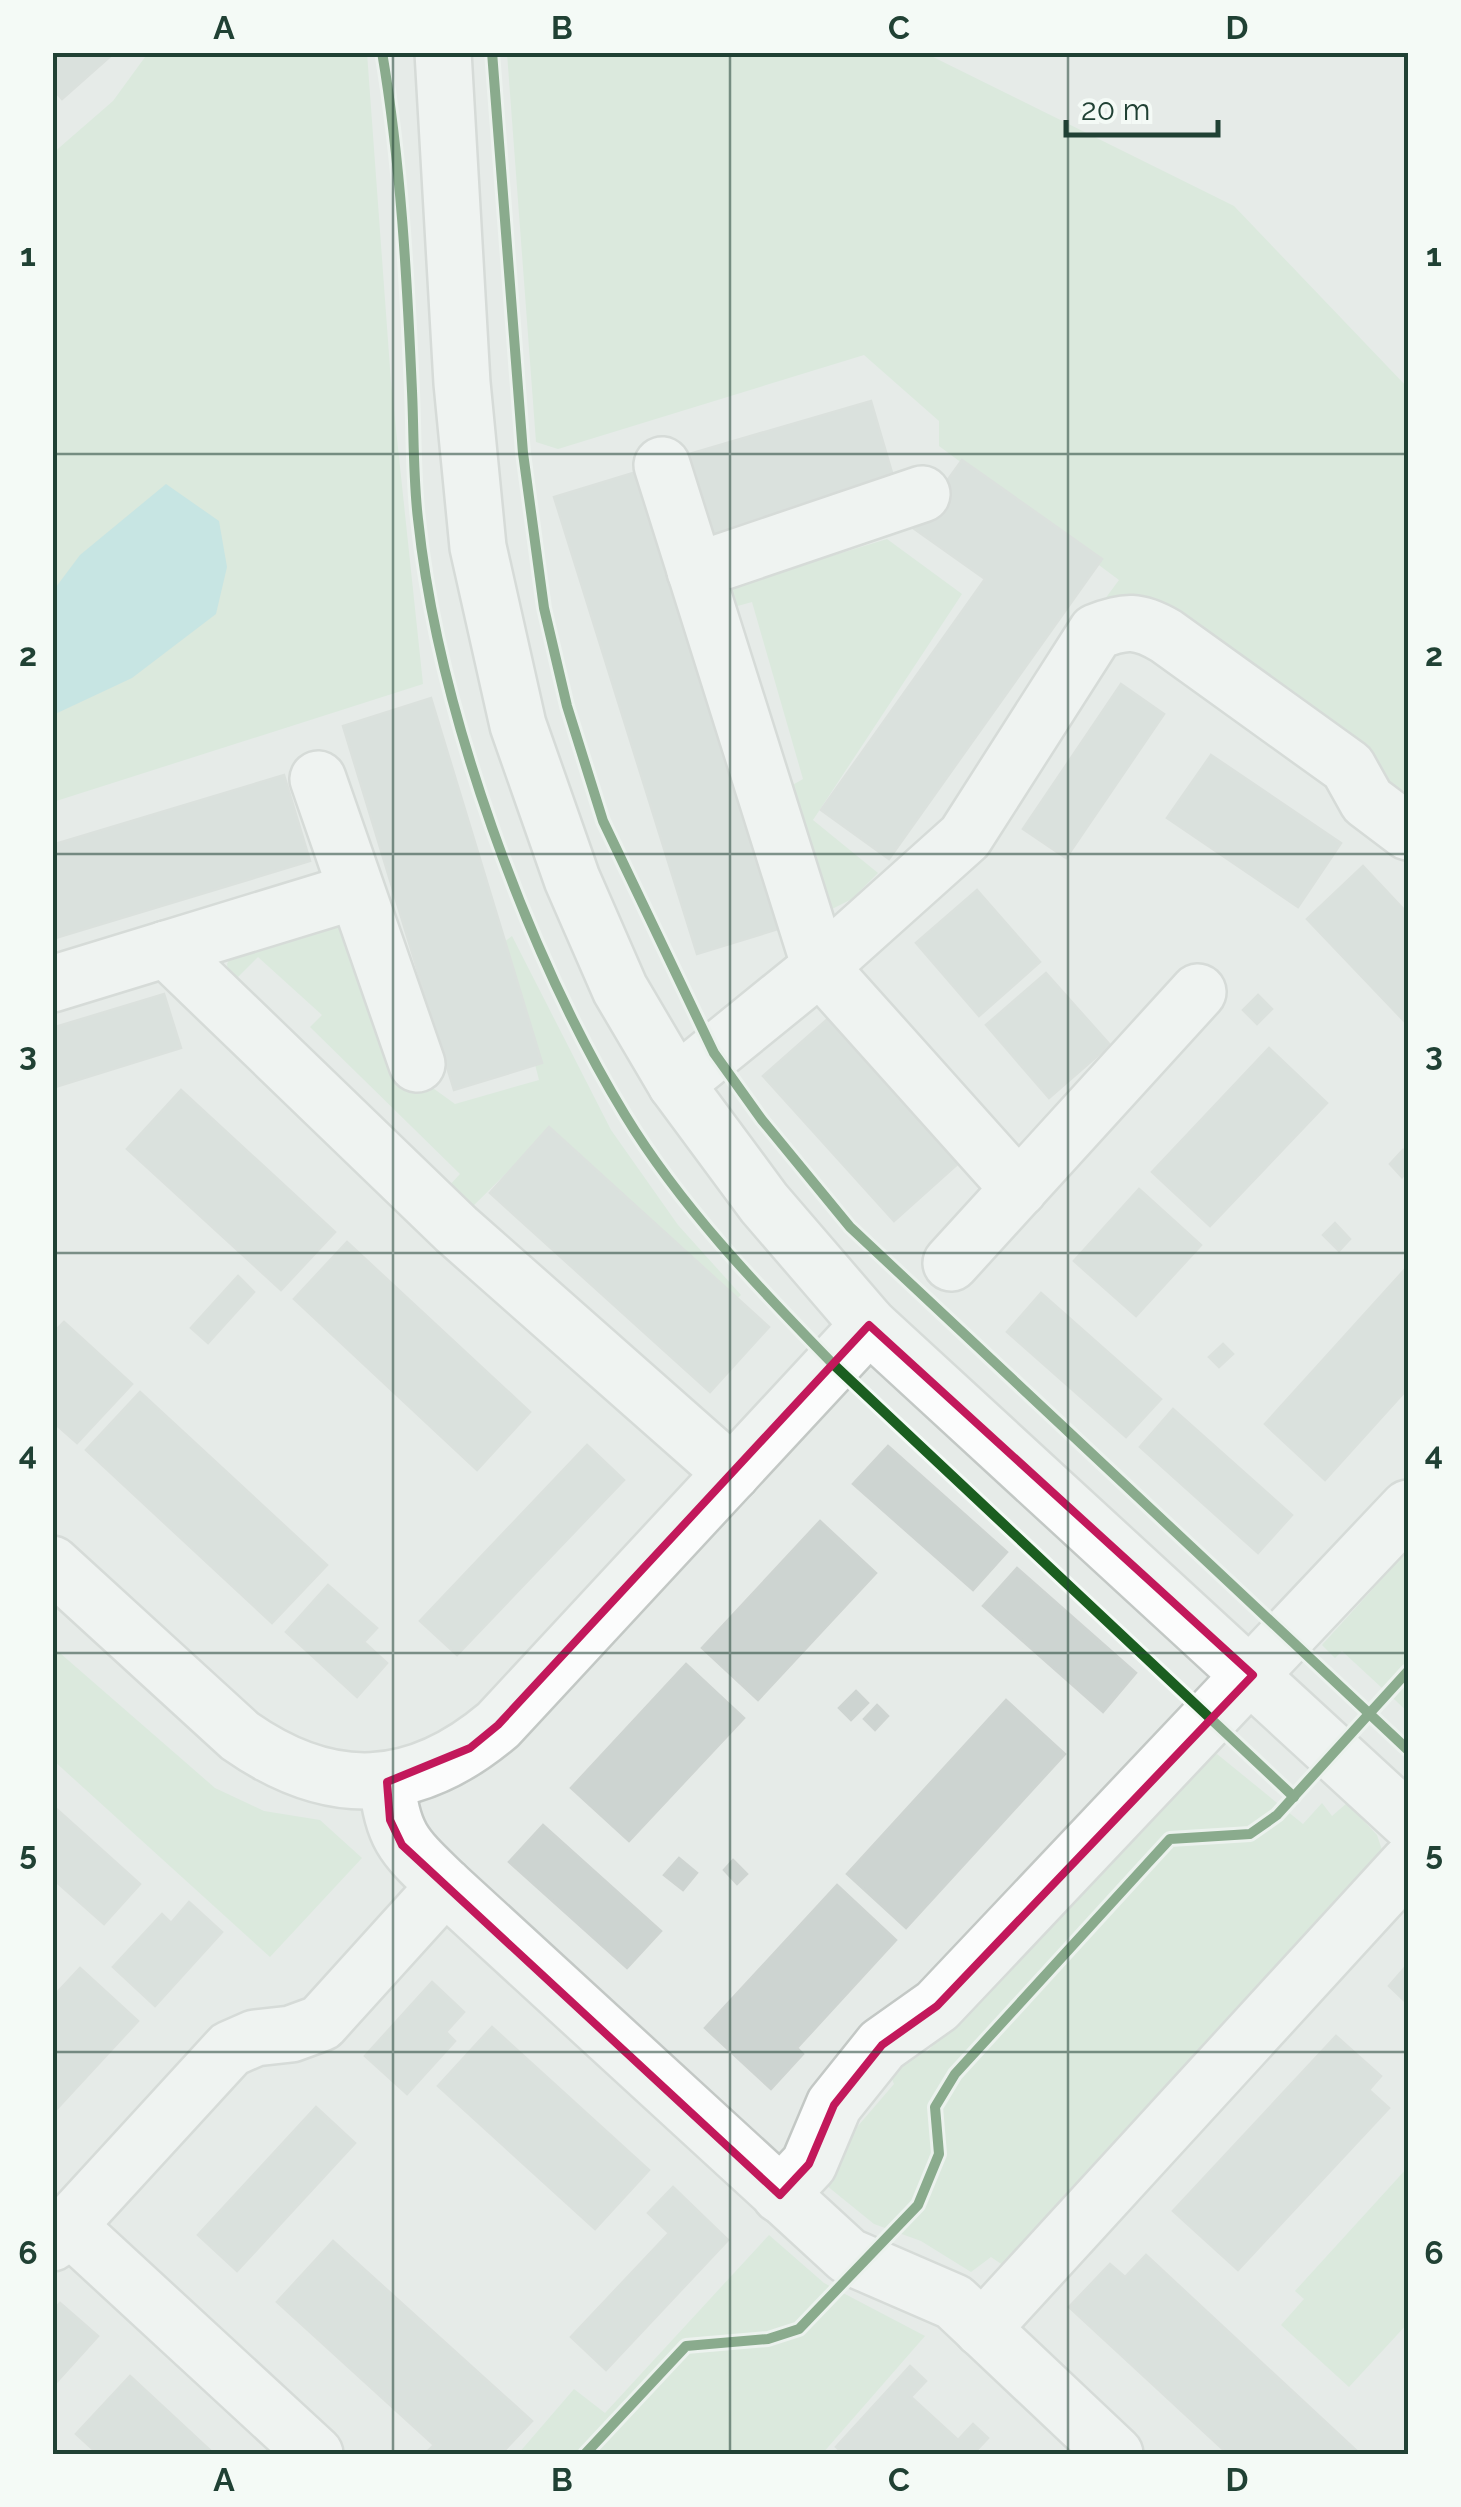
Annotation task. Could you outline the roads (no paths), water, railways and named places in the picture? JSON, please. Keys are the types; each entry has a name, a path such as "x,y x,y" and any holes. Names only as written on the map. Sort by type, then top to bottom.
{"street":[{"path":"443,52 462,383 478,547 518,725 572,879 620,989 676,1084 764,1204 869,1326 1408,1821"},
{"path":"662,465 820,968 1019,1189"},
{"path":"695,571 922,494"},
{"path":"676,1084 820,968 966,837 1096,632 1121,621 1145,624 1166,636 1348,767 1366,800 1408,832"},
{"path":"318,778 416,1064"},
{"path":"52,984 356,890"},
{"path":"166,949 456,1229 732,1473"},
{"path":"951,1264 1198,992"},
{"path":"52,1564 240,1736 271,1758 316,1776 387,1782 470,1748 498,1725 869,1326"},
{"path":"780,2194 809,2164 834,2105 882,2045 937,2006 1408,1508"},
{"path":"387,1782 390,1820 402,1845 445,1886 848,2256 954,2302 1115,2454"},
{"path":"982,2328 1408,1864"},
{"path":"315,2454 60,2234 230,2048 254,2038 292,2034 321,2023 445,1886"}],"water":[{"path":"166,484 219,521 227,567 216,614 132,678 53,715 53,591 80,555"}]}
